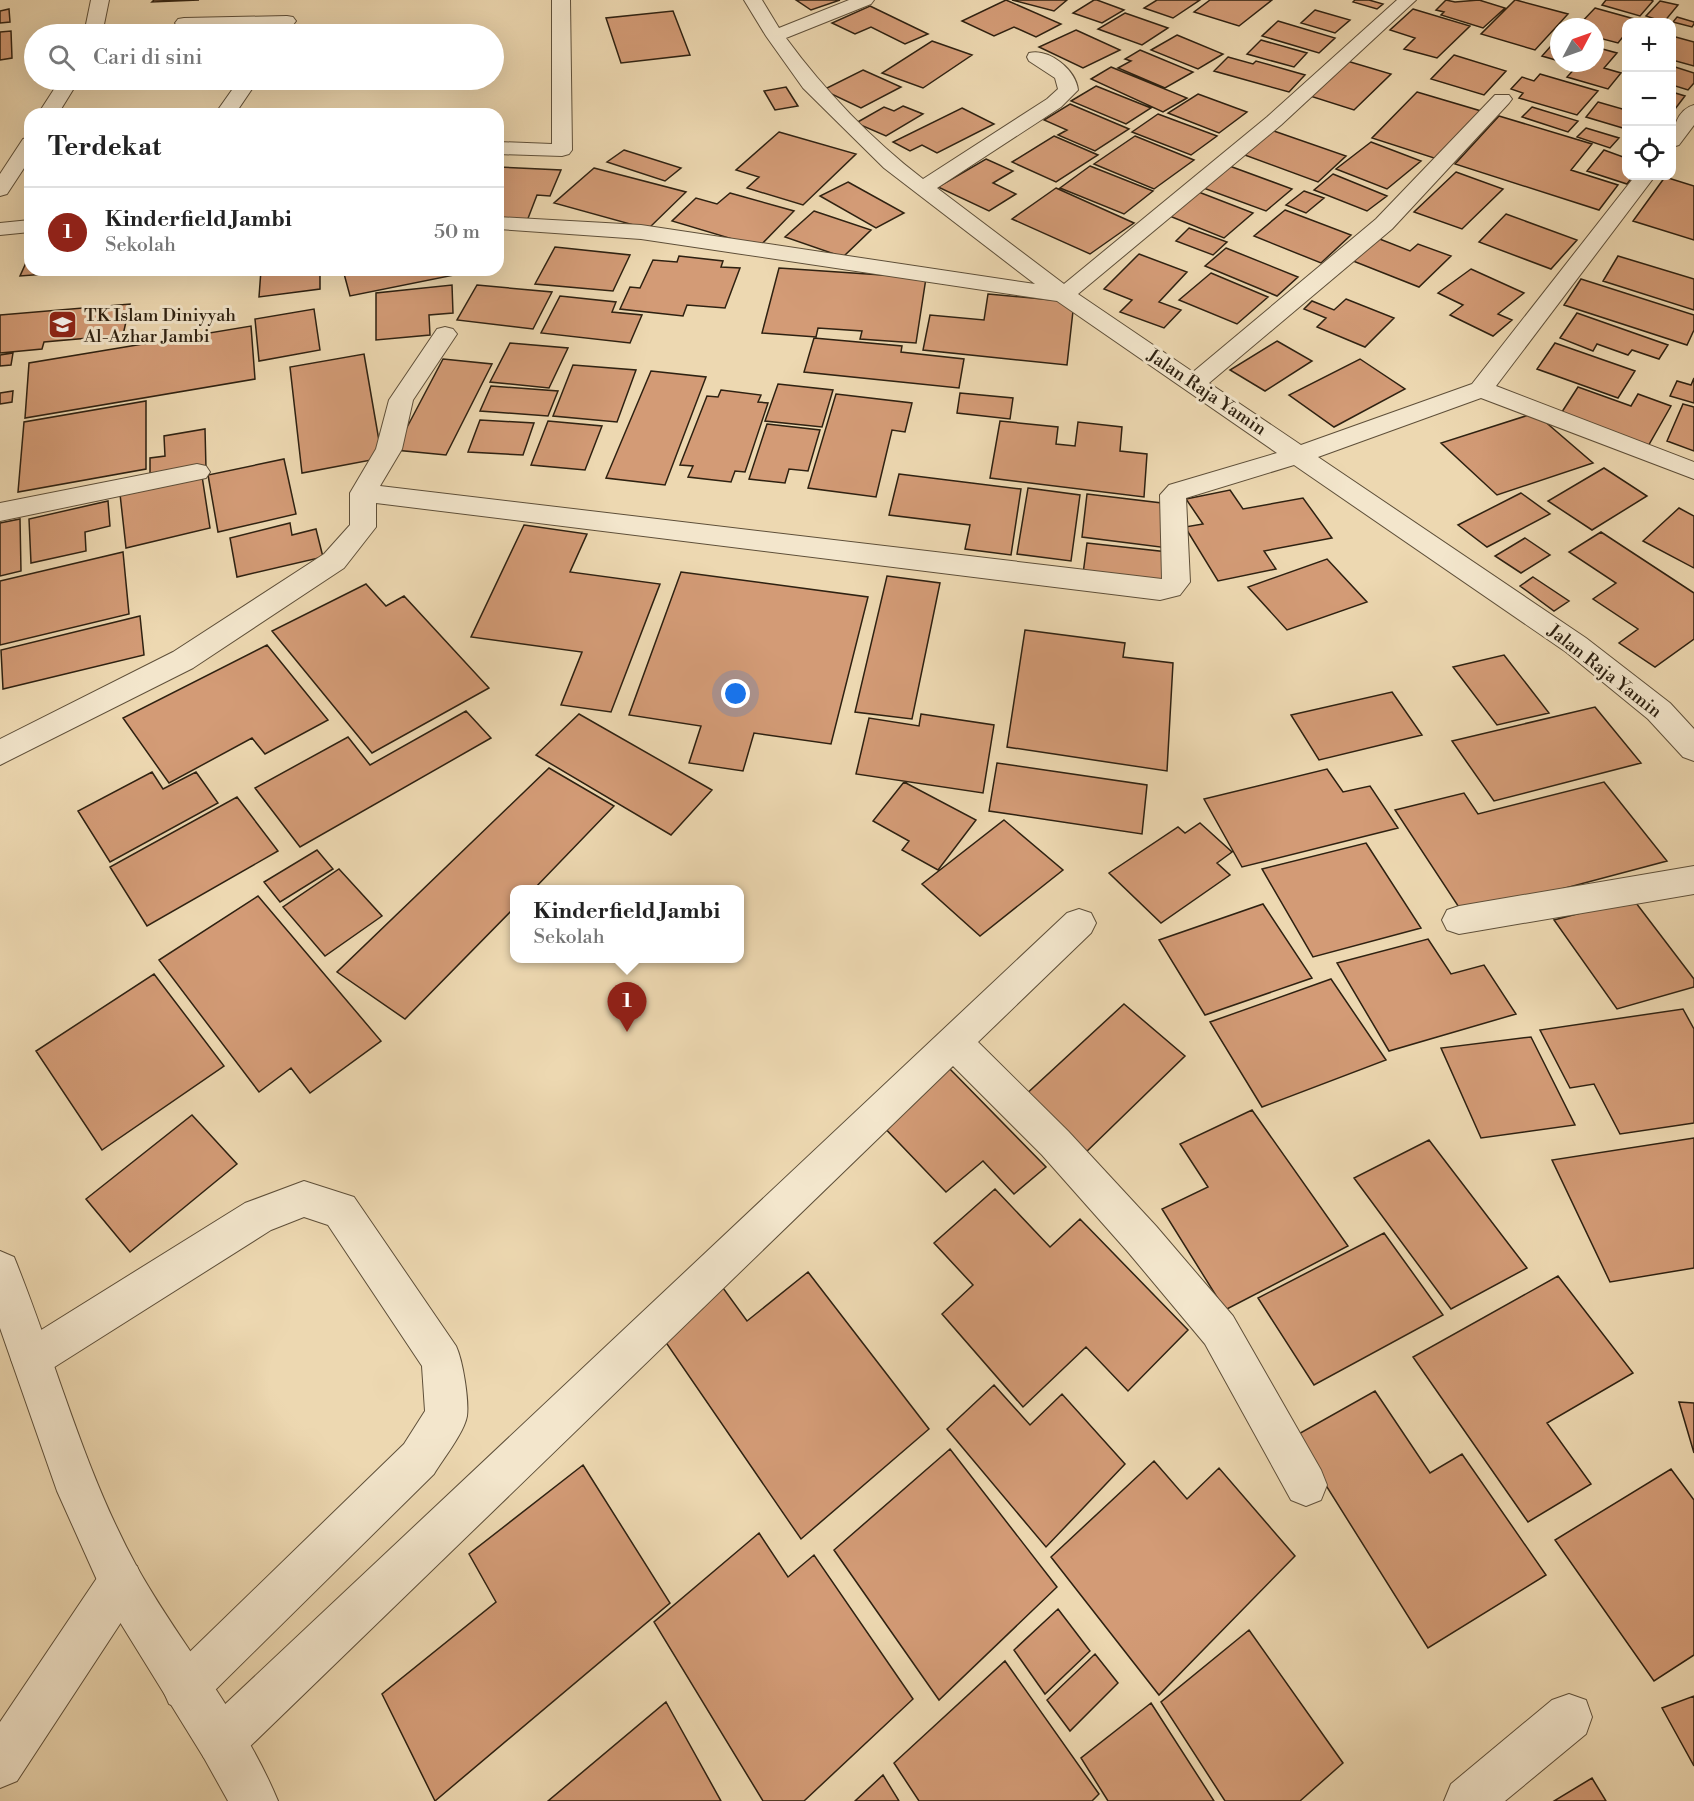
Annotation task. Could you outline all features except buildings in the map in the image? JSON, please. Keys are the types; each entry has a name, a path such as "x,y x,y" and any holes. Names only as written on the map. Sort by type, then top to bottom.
{"street":[{"path":"95,24 100,0"},
{"path":"504,148 562,150 561,0"},
{"name":"Jalan Raja Yamin","path":"753,0 775,36 810,84 891,164 1064,295 1576,645 1659,711 1694,749"},
{"path":"775,36 865,0"},
{"path":"504,223 641,232 1064,295 1274,121 1407,0"},
{"path":"184,23 288,21"},
{"path":"923,188 1054,103 1068,90 1068,81 1063,74 1035,57"},
{"path":"52,108 63,90"},
{"path":"229,108 241,90"},
{"path":"1194,383 1384,224 1502,99"},
{"path":"1676,134 1694,111"},
{"path":"0,190 24,152"},
{"path":"363,493 1160,590 1170,588 1176,582 1173,495 1178,491 1298,455 1481,389 1642,180"},
{"path":"0,229 24,227"},
{"path":"0,753 183,660 334,561 363,527 363,493 389,449 400,400 445,334"},
{"path":"1481,389 1694,471"},
{"path":"0,512 197,472"},
{"path":"1459,920 1694,880"},
{"path":"221,1741 1079,923"},
{"path":"954,1043 1055,1143 1142,1239 1219,1330 1306,1485"},
{"path":"31,1359 259,1216 304,1199 339,1210 442,1360 446,1416 419,1459 185,1688"},
{"path":"0,1271 72,1476 121,1582 185,1688 221,1741 254,1801"},
{"path":"0,1764 121,1582"},
{"path":"1468,1801 1569,1717"}],"place":[{"name":"TK Islam Diniyyah Al-Azhar Jambi","path":"63,325"},
{"name":"Kinderfield Jambi","path":"627,1032"}]}
